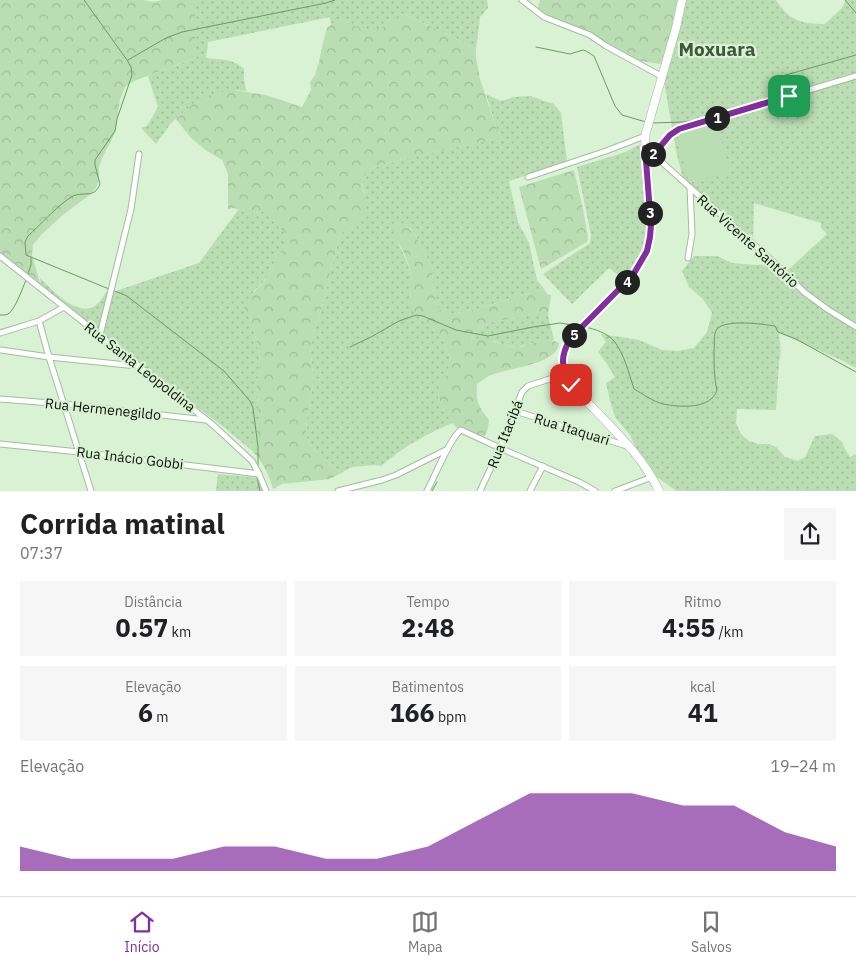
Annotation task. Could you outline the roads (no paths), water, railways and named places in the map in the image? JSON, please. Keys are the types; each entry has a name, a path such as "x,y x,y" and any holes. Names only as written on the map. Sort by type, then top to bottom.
{"street":[{"path":"522,0 544,17 590,35 606,46 661,76"},
{"path":"659,491 652,477 630,446 571,385 565,374 563,358 570,339 626,284 640,265 647,251 651,225 645,136 676,28 682,0"},
{"path":"653,155 670,135 679,129 856,76"},
{"path":"528,178 645,136"},
{"name":"Rua Vicente Santório","path":"645,148 804,292 827,309 856,326"},
{"path":"100,335 131,209 139,154"},
{"path":"688,258 692,234 690,188"},
{"name":"Rua Santa Leopoldina","path":"0,256 207,420 248,456 256,466 266,491"},
{"path":"0,333 40,321 64,307"},
{"path":"40,321 49,357 91,491"},
{"path":"1,350 138,366"},
{"name":"Rua Itacibá","path":"480,491 500,448 522,392 528,386 565,374"},
{"name":"Rua Hermenegildo","path":"0,399 207,420"},
{"name":"Rua Itaquari","path":"515,411 630,446"},
{"path":"427,491 448,449 460,430 579,482 595,491"},
{"name":"Rua Inácio Gobbi","path":"0,444 259,474"},
{"path":"338,491 396,475 448,449"},
{"path":"530,491 542,466"},
{"path":"615,491 652,477"}],"waterway":[{"path":"84,0 127,60 131,67 132,75 117,119 115,131 95,160 100,184 98,189 92,193 73,196 56,209 28,236 25,242 26,255 109,289"},
{"path":"128,60 166,38 182,32 335,0"},
{"path":"845,0 856,13"},
{"path":"536,47 570,54 583,50 594,56 615,106 622,115 646,122"},
{"path":"772,79 856,55"},
{"path":"851,75 856,73"},
{"path":"652,123 683,122 708,118"},
{"path":"27,276 31,265 31,258"},
{"path":"0,315 11,312 26,280"},
{"path":"112,290 127,296 224,371 250,401 253,408 258,447 258,465"},
{"path":"350,347 399,321 416,315 423,316 456,330 488,336 560,323 579,326"},
{"path":"585,327 601,332 611,338 618,346 634,389 663,404 694,406 708,401 714,396 717,390 714,366 715,334 717,329 728,324 744,323 775,326 778,332 796,339 856,372"},
{"path":"257,477 260,491"},
{"path":"432,491 437,482"}],"district":[{"name":"Moxuara","path":"717,49"}]}
